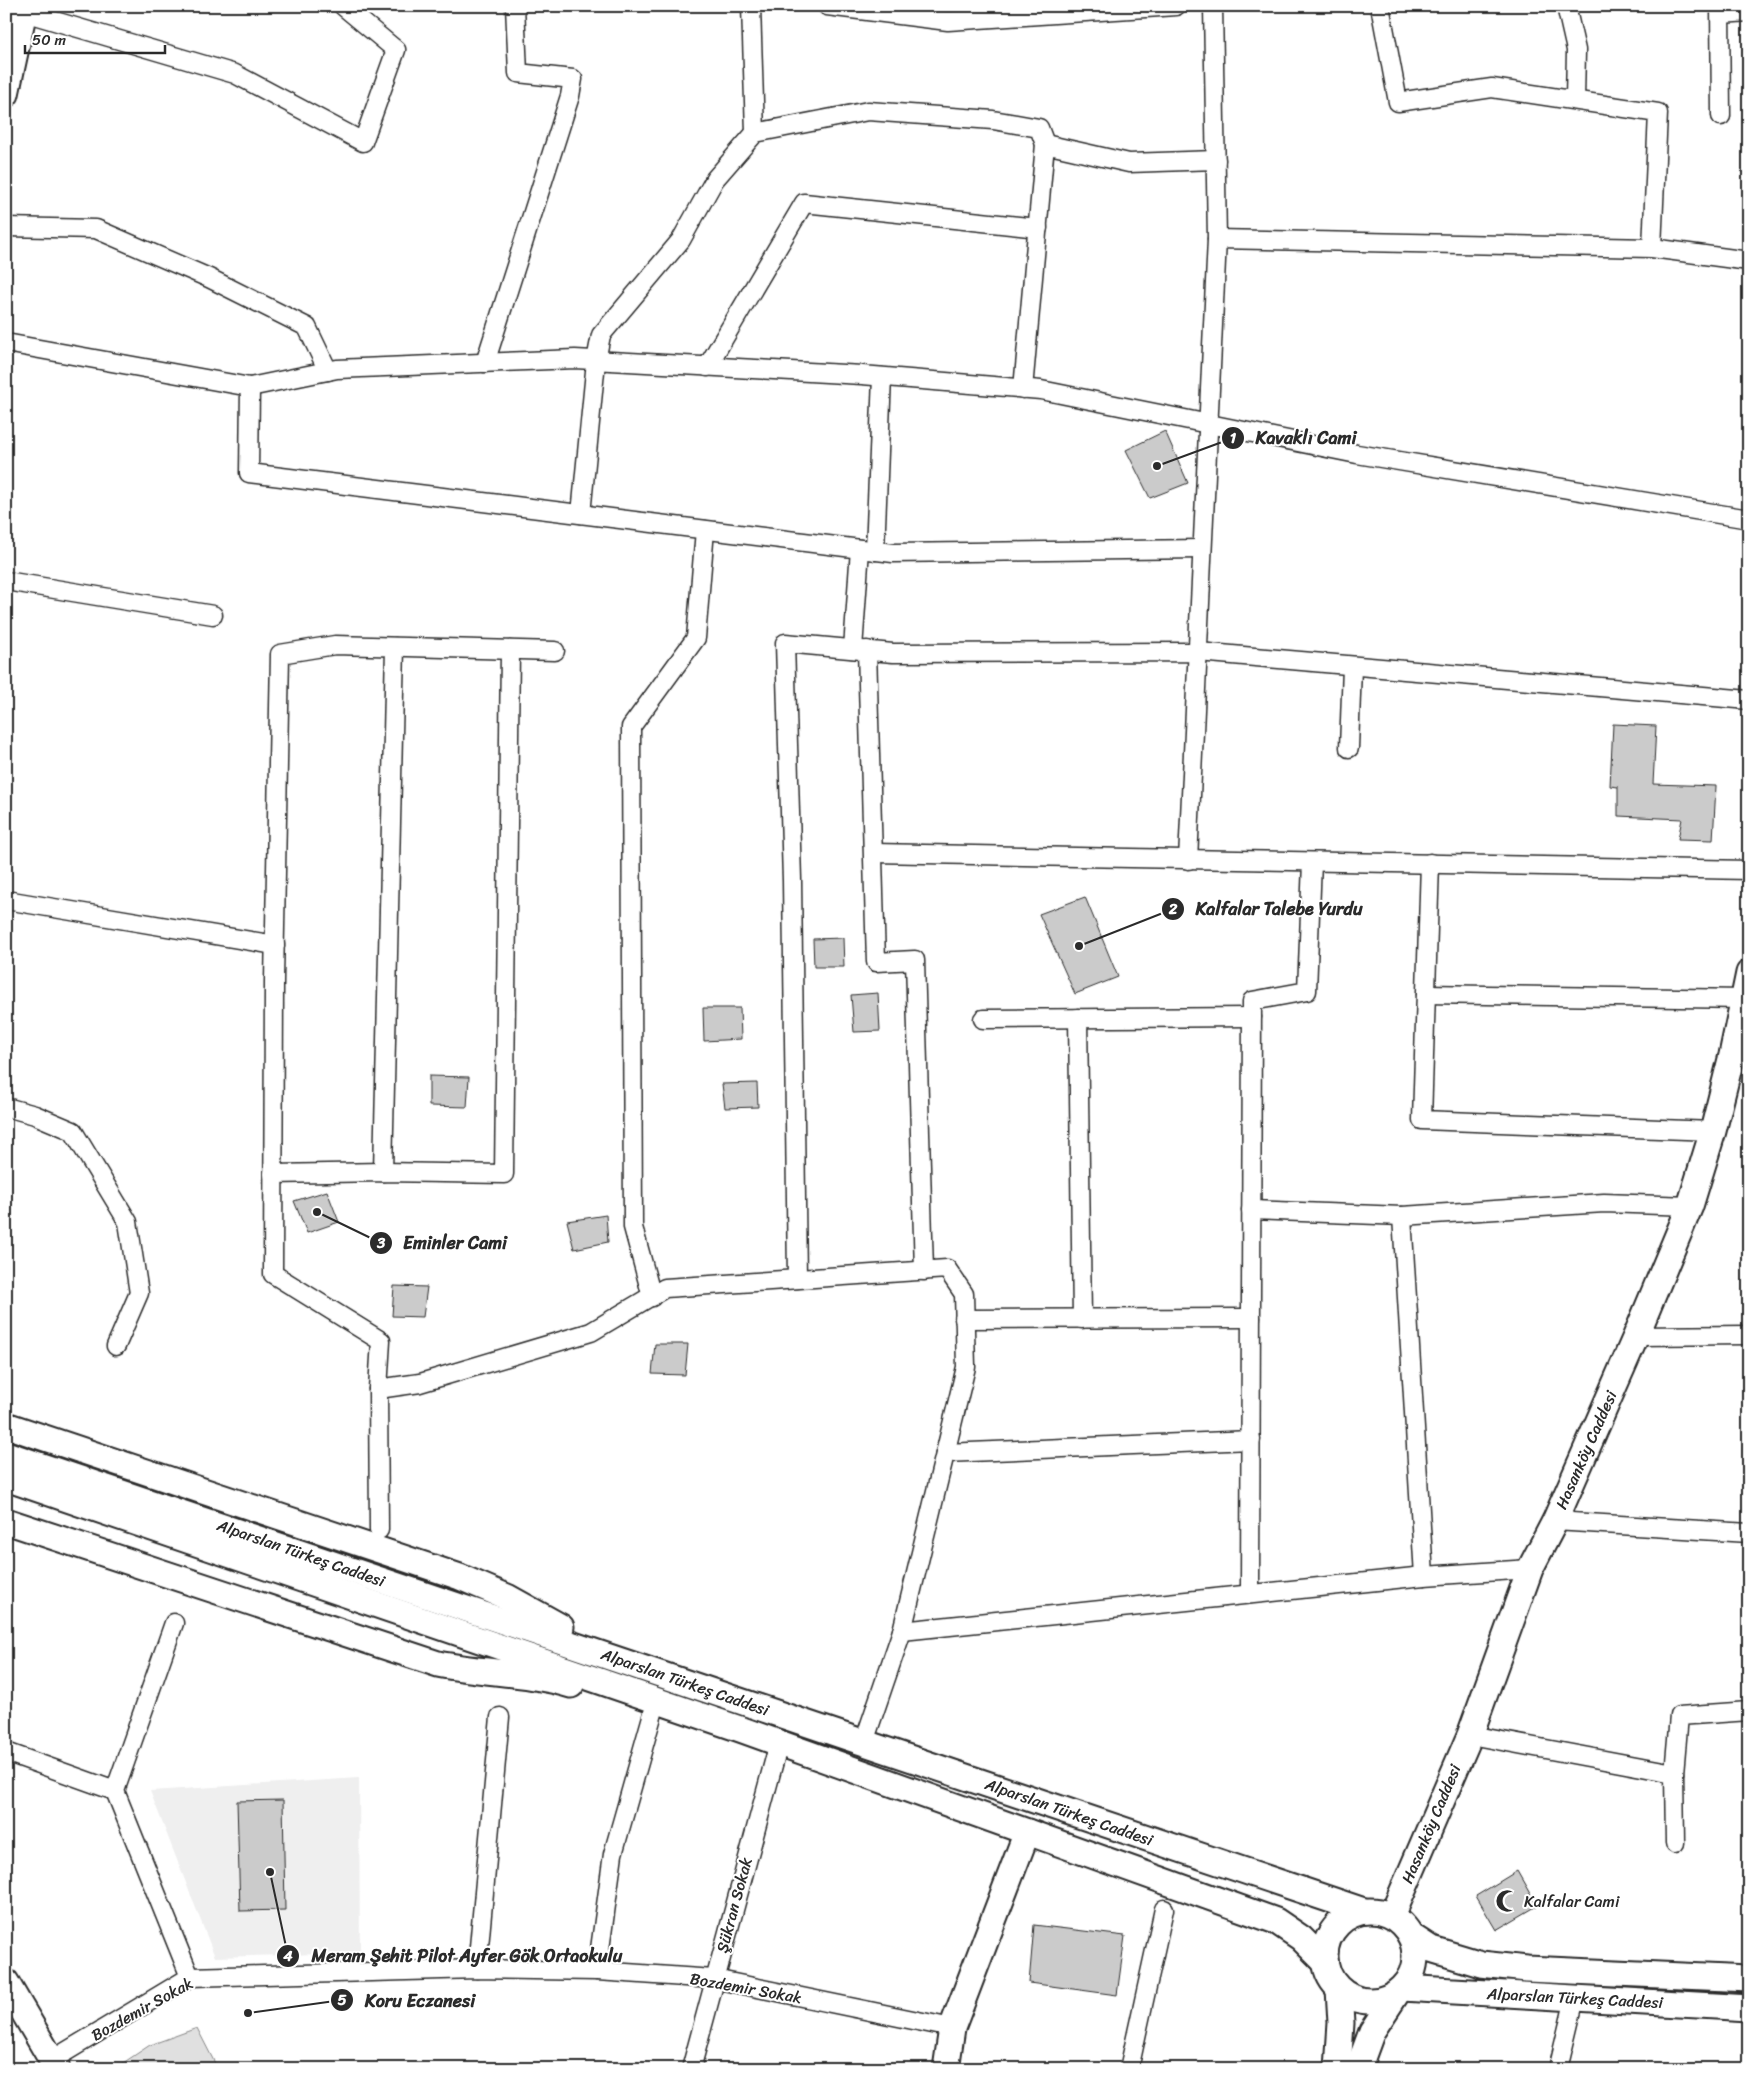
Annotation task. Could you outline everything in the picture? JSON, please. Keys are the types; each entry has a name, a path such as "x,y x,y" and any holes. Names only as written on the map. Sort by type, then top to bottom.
{"main road":[{"path":"6,94 24,9"},
{"name":"Hasanköy Caddesi","path":"1392,1916 1470,1734 1530,1569 1555,1521 1636,1336 1690,1206 1713,1131 1740,1054 1744,999 1749,973"},
{"path":"6,1425 460,1577 507,1598 562,1628 703,1677 726,1688 747,1703"},
{"name":"Alparslan Türkeş Caddesi","path":"6,1454 1364,1911"},
{"name":"Alparslan Türkeş Caddesi","path":"6,1478 779,1742 1276,1921 1301,1938 1325,1962"},
{"path":"6,1521 432,1662 475,1670 552,1680 691,1724 714,1728 740,1729"},
{"path":"946,2069 952,2028 1027,1832"},
{"path":"1358,2069 1372,2031 1408,1981 1414,1967 1416,1951 1411,1936 1403,1925 1392,1916 1378,1911 1364,1911 1350,1915 1339,1923 1330,1934 1325,1947 1325,1962 1329,1977 1339,1990 1352,1998 1368,2002 1383,2000 1400,1990"},
{"name":"Alparslan Türkeş Caddesi","path":"1411,1936 1431,1949 1481,1964 1527,1969 1749,1979"},
{"path":"6,1982 54,2065"},
{"path":"1338,2069 1339,1990"},
{"name":"Alparslan Türkeş Caddesi","path":"1400,1990 1749,2008"}],"street":[{"path":"24,9 235,74 363,142 396,50 343,6"},
{"path":"485,363 570,96 573,79 518,73 515,6"},
{"path":"751,6 755,133"},
{"path":"827,6 872,9 948,21 1062,10 1176,6"},
{"path":"1188,860 1217,239 1213,6"},
{"path":"1380,6 1398,102 1492,88 1658,113 1652,248"},
{"path":"1566,6 1576,50 1575,100"},
{"path":"1721,116 1721,10 1749,12"},
{"path":"581,514 600,335 681,240 715,179 755,133 868,111 993,120 1039,128 1045,144 1023,389"},
{"path":"1045,144 1129,163 1216,160"},
{"path":"706,367 804,203 1038,228"},
{"path":"6,227 96,229 209,278 307,327 328,370"},
{"path":"1217,239 1652,248 1749,261"},
{"path":"6,343 250,387 328,370 575,359 882,377 1041,390 1357,454 1749,519"},
{"path":"882,377 860,650 874,853 876,962 915,960 924,1271"},
{"path":"250,387 249,473 893,553 1202,549"},
{"path":"652,1297 633,1227 630,727 696,638 705,530"},
{"path":"6,581 213,615"},
{"path":"797,1279 792,880 785,643 893,652 1198,652 1749,700"},
{"path":"379,1530 378,1389 382,1341 273,1274 275,944 280,654 335,646 555,651"},
{"path":"384,1172 396,647"},
{"path":"273,1174 384,1172 504,1174 510,650"},
{"path":"1349,748 1352,666"},
{"path":"874,853 1749,870"},
{"path":"1250,1594 1252,1000 1308,992 1312,862"},
{"path":"1430,863 1422,1120 1713,1131"},
{"path":"6,900 275,944"},
{"path":"1426,994 1744,999"},
{"path":"983,1019 1252,1017"},
{"path":"1078,1018 1082,1319"},
{"path":"6,1107 35,1115 73,1131 128,1222 139,1293 116,1346"},
{"path":"1251,1210 1402,1216 1604,1203 1690,1206"},
{"path":"1402,1216 1424,1576"},
{"path":"378,1389 420,1383 590,1332 665,1288 947,1269 964,1294 966,1367 902,1631 864,1742"},
{"path":"964,1319 1251,1318"},
{"path":"1636,1336 1749,1335"},
{"path":"945,1453 1251,1440"},
{"path":"1555,1521 1749,1533"},
{"path":"902,1631 1424,1576 1530,1569"},
{"path":"174,1624 115,1791 190,1978"},
{"path":"1675,1843 1674,1773 1679,1716 1749,1711"},
{"path":"596,1971 613,1854 653,1713"},
{"path":"477,1969 500,1717"},
{"path":"1470,1734 1674,1773"},
{"name":"Şükran Sokak","path":"691,2069 779,1742"},
{"path":"6,1752 115,1791"},
{"path":"1129,2069 1164,1909"},
{"name":"Bozdemir Sokak","path":"54,2065 190,1978 477,1969 596,1971 714,1979 952,2028"},
{"path":"1558,2069 1575,1998"}],"shaded area":[{"path":"359,1778 360,1953 215,1957 150,1791"},
{"path":"197,2028 218,2069 114,2069 150,2045"}],"building":[{"path":"1165,431 1188,483 1150,498 1126,450"},
{"path":"1613,724 1656,726 1653,784 1716,786 1713,840 1678,839 1682,819 1618,816 1618,787 1610,786"},
{"path":"1085,897 1118,977 1075,994 1039,914"},
{"path":"843,938 844,967 814,967 813,939"},
{"path":"878,993 880,1031 854,1032 851,995"},
{"path":"703,1008 740,1008 741,1039 704,1041"},
{"path":"429,1076 469,1077 467,1107 429,1106"},
{"path":"757,1083 758,1107 725,1108 722,1084"},
{"path":"327,1191 339,1222 307,1233 294,1201"},
{"path":"606,1215 608,1242 574,1249 567,1221"},
{"path":"394,1286 427,1287 423,1317 392,1316"},
{"path":"655,1344 688,1344 685,1375 652,1374"},
{"path":"283,1800 285,1910 240,1911 237,1801"},
{"name":"Kalfalar Cami","path":"1517,1871 1537,1906 1496,1930 1476,1896"},
{"path":"1034,1925 1125,1936 1117,1995 1029,1983"}],"place":[{"name":"Kavaklı Cami","path":"1157,466"},
{"name":"Kalfalar Talebe Yurdu","path":"1079,946"},
{"name":"Eminler Cami","path":"317,1212"},
{"name":"Meram Şehit Pilot Ayfer Gök Ortaokulu","path":"270,1872"},
{"name":"Kalfalar Cami","path":"1507,1901"},
{"name":"Koru Eczanesi","path":"248,2013"}]}
